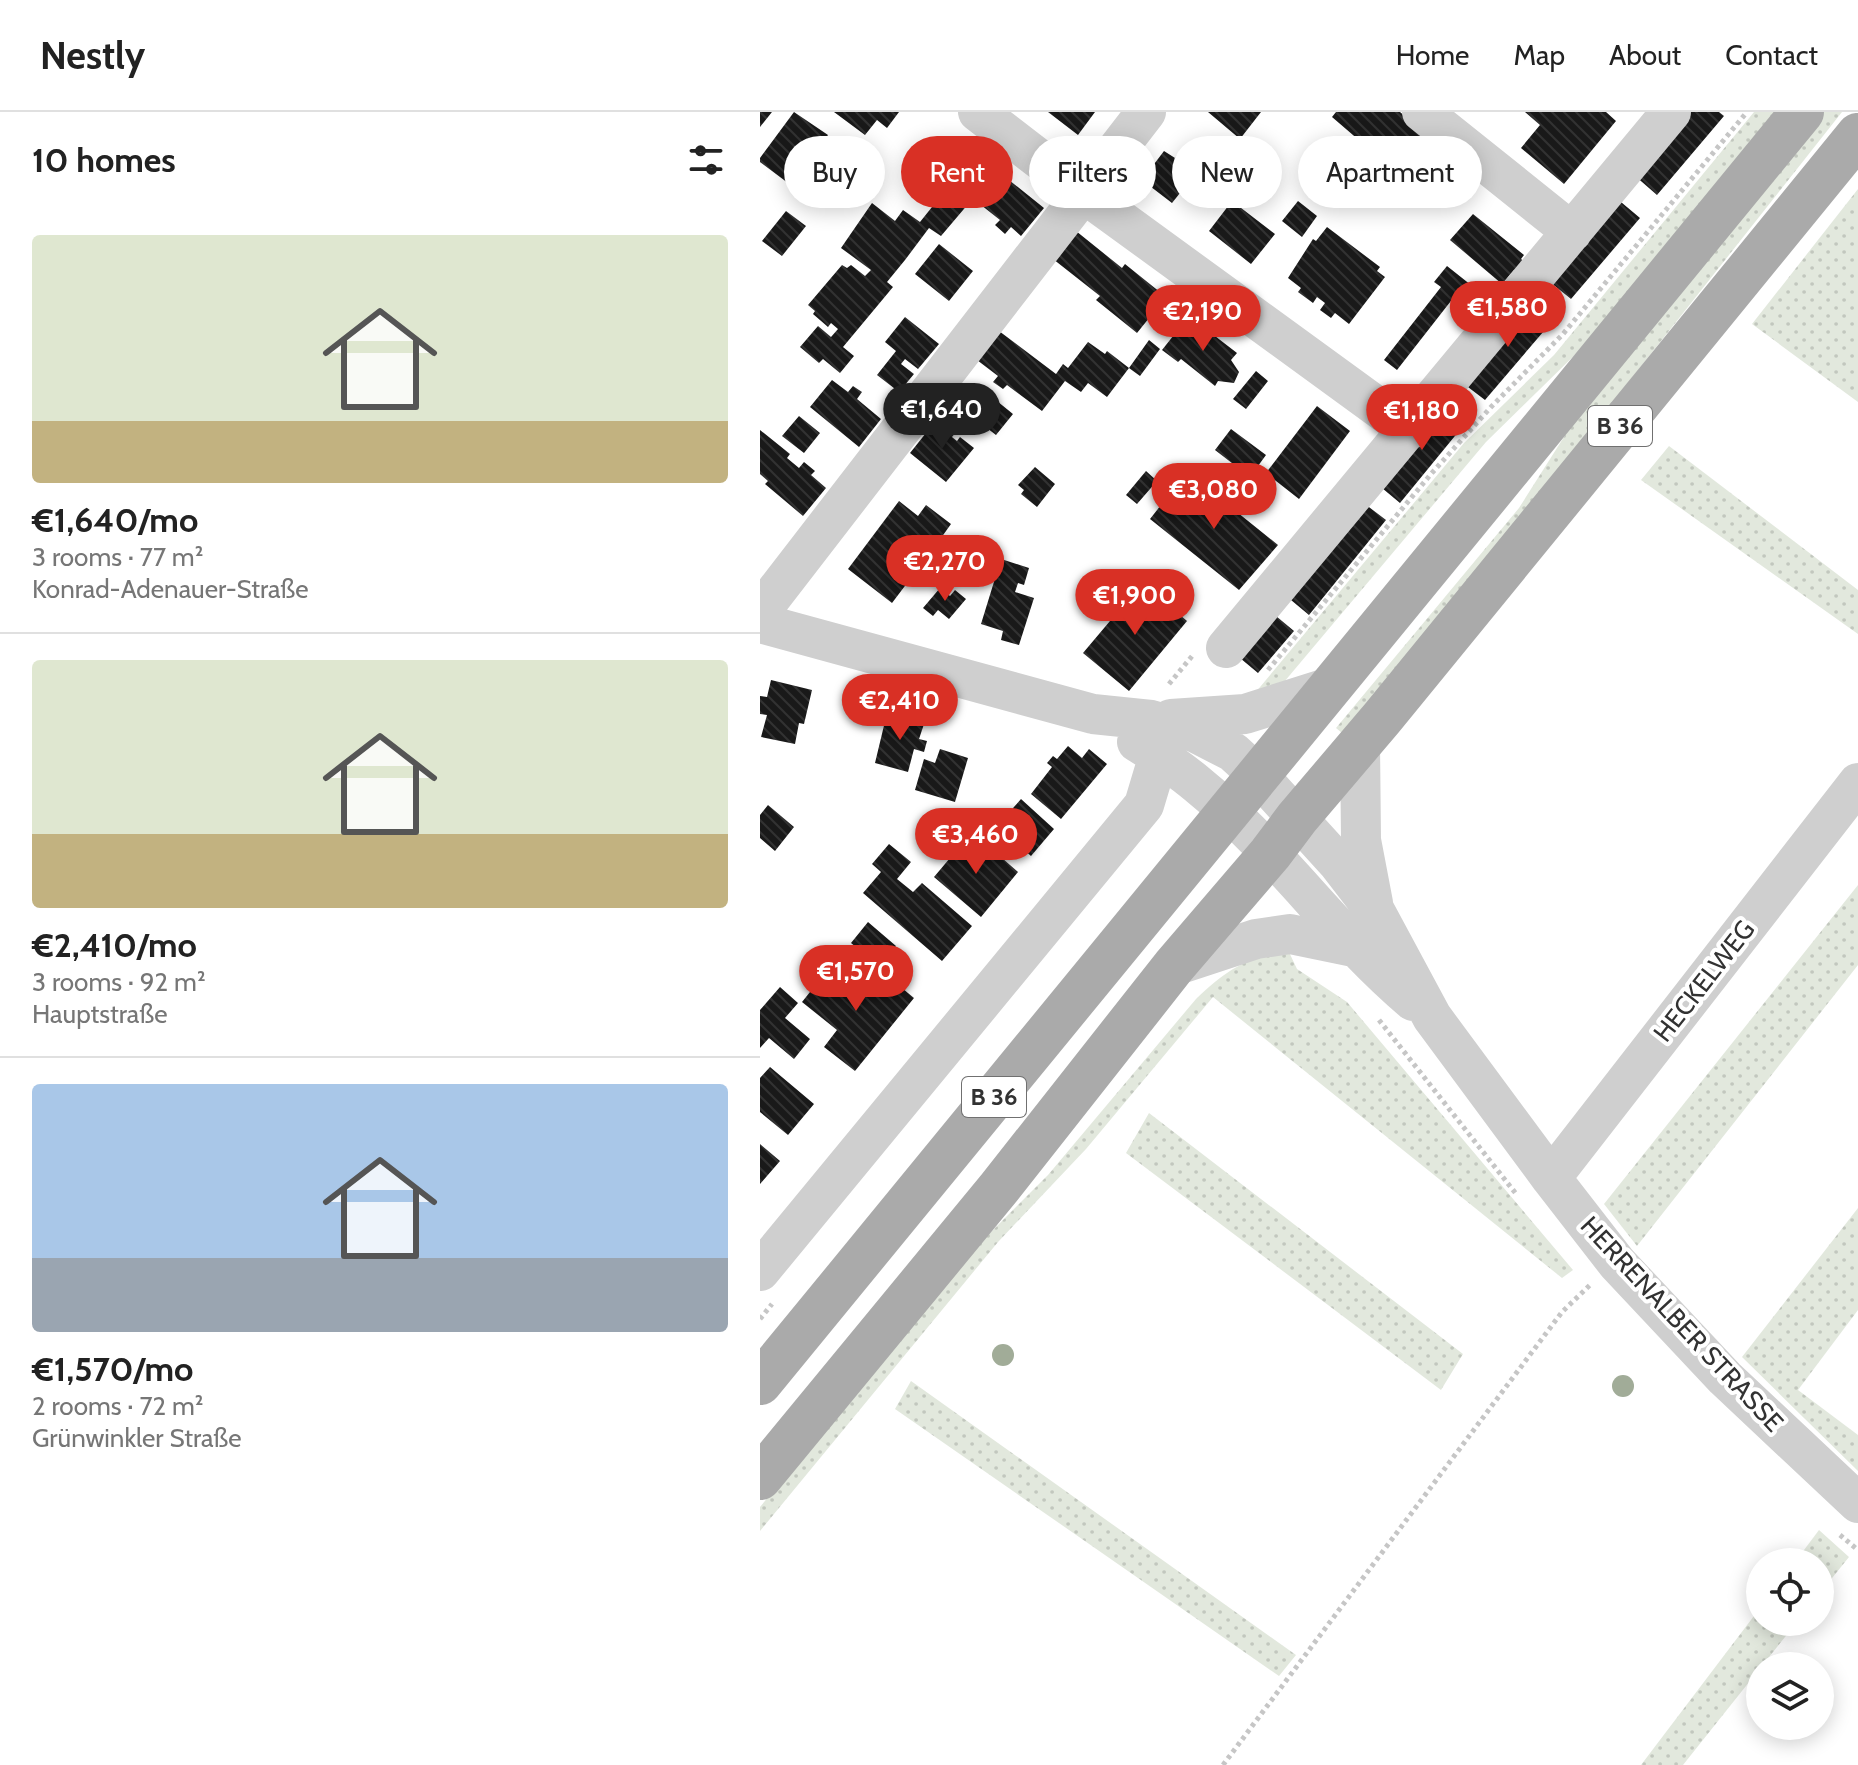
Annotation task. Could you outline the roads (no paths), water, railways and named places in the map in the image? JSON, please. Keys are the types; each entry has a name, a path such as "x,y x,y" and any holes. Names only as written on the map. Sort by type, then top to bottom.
{"main road":[{"name":"B 36","path":"760,1383 1802,112"},
{"name":"B 36","path":"760,1478 999,1188 1174,966 1270,854 1858,135"}],"street":[{"path":"978,112 1029,151"},
{"path":"1127,136 1146,112"},
{"path":"1422,112 1572,232"},
{"path":"1226,648 1572,232 1653,118"},
{"path":"760,612 1070,208"},
{"path":"1104,208 1409,430"},
{"path":"760,623 1093,714 1155,738 1333,686"},
{"name":"HERRENALBER STRASSE","path":"1155,738 1194,732 1233,752 1258,775 1338,863 1375,911 1432,1017 1538,1192 1606,1272 1858,1503"},
{"path":"760,1271 1144,805 1155,738"},
{"name":"HERRENALBER STRASSE","path":"1155,738 1270,854 1353,947 1432,1017"},
{"path":"1360,744 1361,840 1375,911"},
{"name":"HECKELWEG","path":"1538,1192 1858,783"},
{"path":"1174,966 1256,939 1290,934 1353,947"}]}
